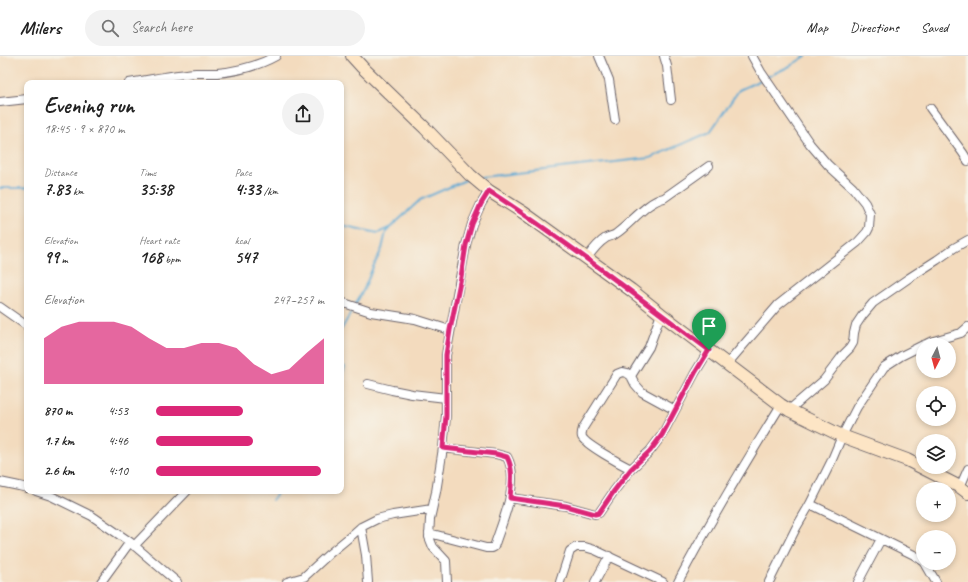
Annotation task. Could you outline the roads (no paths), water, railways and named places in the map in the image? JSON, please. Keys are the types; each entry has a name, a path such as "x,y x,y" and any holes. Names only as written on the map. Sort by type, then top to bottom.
{"main road":[{"path":"352,56 470,175 489,191 524,213 631,290 785,407 842,436 908,460 964,490"}],"street":[{"path":"146,80 196,73 233,71 251,67 276,56"},
{"path":"599,56 609,80 615,120"},
{"path":"664,56 667,66 671,100"},
{"path":"728,364 778,306 863,237 867,232 870,221 870,214 865,203 853,188 828,165 810,144 761,72 752,56"},
{"path":"0,102 24,99"},
{"path":"930,108 964,153 968,161"},
{"path":"587,258 594,248 605,239 617,233 658,199 664,198 708,166"},
{"path":"447,582 446,561 433,546 429,533 430,519 443,448 446,398 446,355 466,245 475,217 489,191"},
{"path":"678,582 737,476 785,407 824,380 850,348 856,325 862,316 873,304 909,278 968,240"},
{"path":"344,303 372,312 414,319 450,330"},
{"path":"0,307 24,324"},
{"path":"631,376 649,347 661,314"},
{"path":"944,338 961,333 968,327"},
{"path":"769,582 796,528 810,504 857,407 884,367 916,348"},
{"path":"510,498 566,506 595,514 599,513 631,469 650,451 662,435 709,350"},
{"path":"631,469 588,444 582,438 581,433 617,374 622,372 627,373 631,376 635,384 642,392 675,410"},
{"path":"368,384 412,394 446,398"},
{"path":"429,533 486,548 492,548 494,547 510,498 512,471 507,457 496,454 443,448"},
{"path":"964,490 968,469"},
{"path":"0,482 24,487"},
{"path":"45,494 92,516 132,544 177,582"},
{"path":"101,582 132,544 185,494"},
{"path":"810,504 916,556"},
{"path":"287,582 304,576 361,527 377,519 432,509"},
{"path":"361,527 366,555 368,582"},
{"path":"858,582 881,538"},
{"path":"560,582 570,551 576,547 585,546 663,582"},
{"path":"595,582 609,556"},
{"path":"929,570 936,582"}],"waterway":[{"path":"767,77 790,66 806,56"},
{"path":"481,177 650,158 710,132 739,90 763,79"},
{"path":"344,226 378,233 391,227 420,200 468,179"},
{"path":"0,188 24,188"},
{"path":"355,305 382,249 386,232 389,229"},
{"path":"344,325 353,309"},
{"path":"344,366 344,370"},
{"path":"272,500 277,494"}]}
